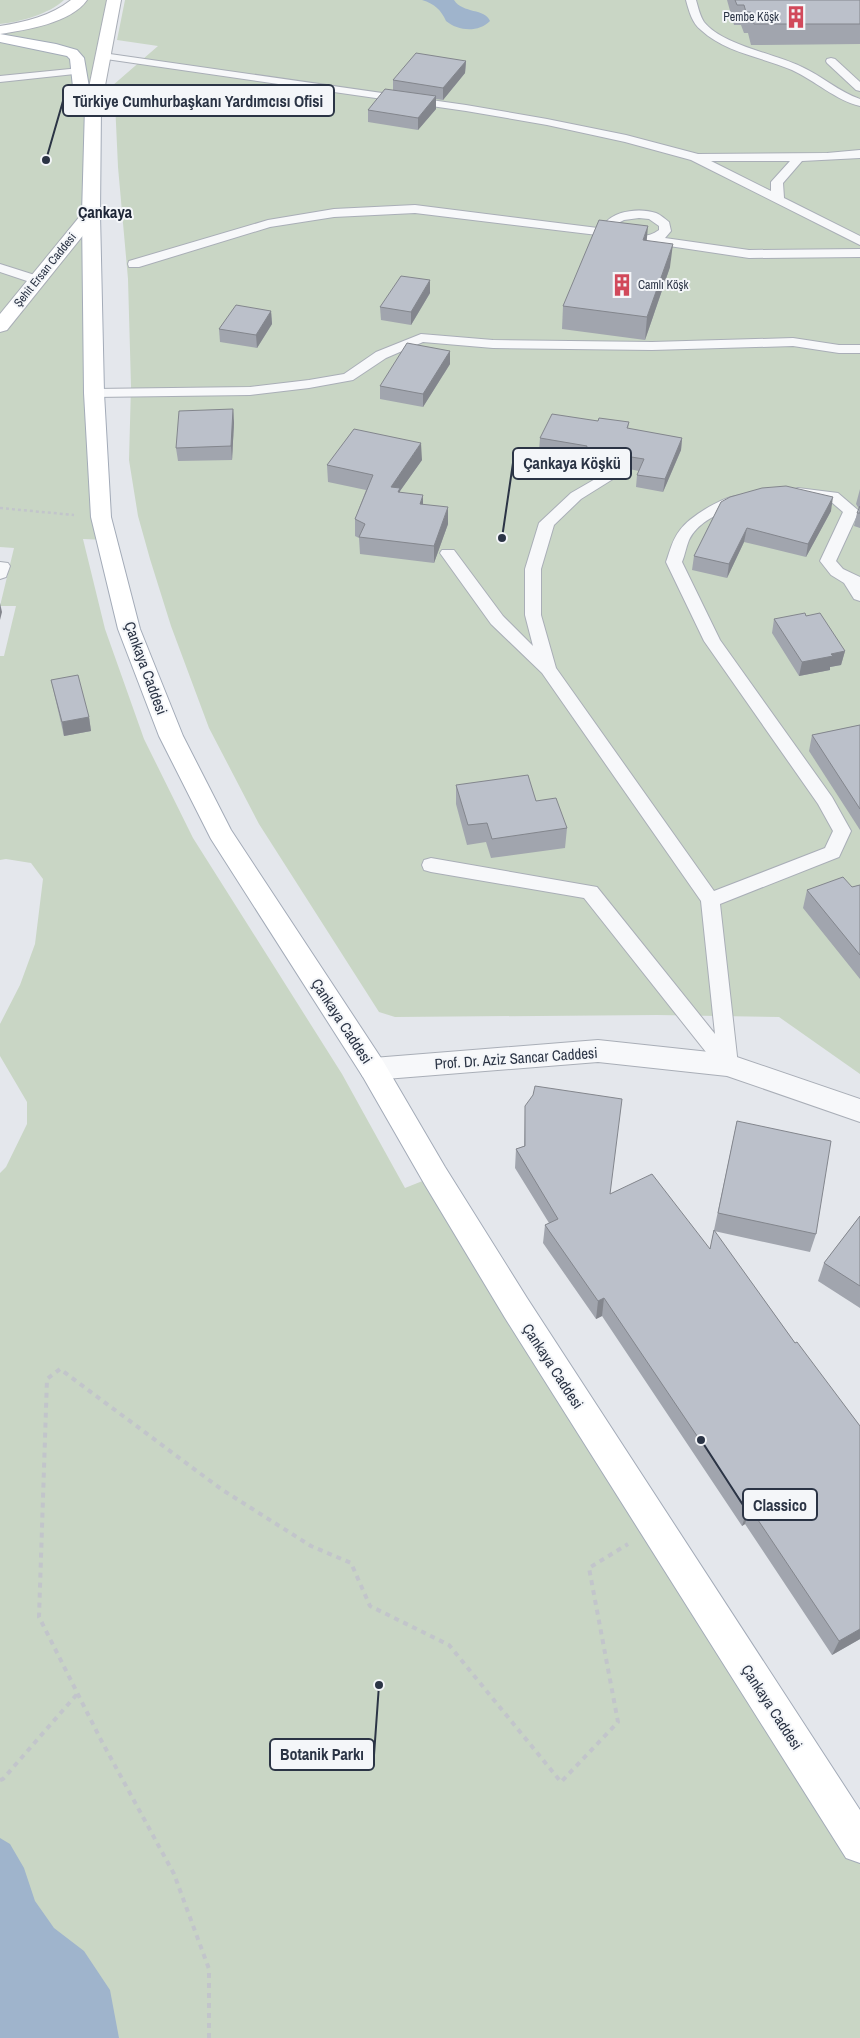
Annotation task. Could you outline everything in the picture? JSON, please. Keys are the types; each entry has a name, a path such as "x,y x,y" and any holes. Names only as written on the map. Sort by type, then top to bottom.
{"main road":[{"path":"0,30 42,22 74,6 80,0"},
{"name":"Çankaya Caddesi","path":"114,0 93,107 91,214 94,393 101,517 129,629 171,736 220,833 373,1069 435,1176 516,1308 860,1844"},
{"path":"0,38 66,51 77,58 81,87 93,107"},
{"name":"Şehit Ersan Caddesi","path":"0,326 91,214"}],"street":[{"name":"Prof. Dr. Aziz Sancar Caddesi","path":"373,1069 598,1051 728,1065 860,1111"}],"lane":[{"path":"692,0 695,16 705,29 720,39 796,68 833,91 860,103"},
{"path":"102,56 457,107 547,122 626,139 695,157 860,241"},
{"path":"831,61 860,88"},
{"path":"0,78 80,71"},
{"path":"695,157 860,154"},
{"path":"778,198 777,182 800,156"},
{"path":"134,264 268,224 334,213 415,209 617,234 631,239 649,239 749,254 860,253"},
{"path":"617,234 611,226 615,219 625,215 646,215 658,218 666,228 662,234 649,239"},
{"path":"0,268 36,280"},
{"path":"94,393 250,391 309,384 348,377 381,355 421,338 503,344 652,346 792,342 860,349"},
{"path":"548,669 533,615 533,569 548,523 576,496 616,471"},
{"path":"784,493 833,496 851,511 828,561 837,572 855,581 860,596"},
{"path":"710,900 832,852 842,831 826,800 712,641 674,562 682,538 697,522 717,509 744,498 760,496"},
{"path":"448,553 497,620 548,669 710,900 728,1065"},
{"path":"431,865 590,892 728,1065"}],"path":[{"path":"0,508 101,517"},
{"path":"209,2038 209,1969 174,1874 101,1740 39,1617 48,1379 60,1369 222,1489 311,1546 351,1563 370,1606 449,1645 561,1782 618,1722 589,1568 656,1526"},
{"path":"0,1780 3,1779 78,1693"}],"green space":[{"path":"0,0 64,0 58,5 34,16 0,24"},
{"path":"80,0 114,0 93,107 107,540 83,539 105,629 144,739 193,838 342,1074 405,1188 435,1176 860,1844 860,2038 0,2038 0,1173 6,1167 27,1124 27,1102 0,1056 0,1024 20,985 35,944 43,879 31,863 6,859 0,860 0,656 4,656 16,606 0,606 14,548 0,547 0,30 18,28"},
{"path":"125,0 860,0 860,1074 779,1017 657,1015 395,1017 379,1012 259,824 209,728 171,626 138,516 129,460 131,386 128,279 118,167 115,102 112,86 158,46 117,40"}],"water":[{"path":"422,0 454,0 463,7 484,14 490,21 474,29 462,29 446,21 440,11 431,3"},
{"path":"0,1838 10,1844 24,1868 35,1901 54,1928 84,1951 110,1990 119,2038 0,2038"}],"building":[{"name":"Pembe Köşk","path":"735,0 860,0 860,24 754,24 751,12 746,12 744,5 737,5"},
{"path":"416,53 466,61 443,88 393,80"},
{"path":"385,89 436,96 418,118 368,110"},
{"path":"599,220 648,226 643,240 673,244 647,317 563,306"},
{"path":"401,276 430,280 411,312 380,307"},
{"path":"236,305 271,311 256,335 219,329"},
{"path":"407,343 450,351 423,394 380,386"},
{"path":"233,409 231,446 176,448 179,411"},
{"path":"552,414 598,421 599,418 629,422 627,428 682,438 665,479 637,475 644,459 617,453 614,455 586,450 587,446 540,438"},
{"path":"354,429 421,443 391,487 400,488 398,492 423,495 420,504 448,507 434,546 359,537 365,524 355,519 373,475 327,465"},
{"path":"786,486 833,497 808,544 747,528 729,564 694,556 721,502 730,497 762,488"},
{"path":"805,613 806,616 820,613 845,651 831,654 833,656 802,662 774,619"},
{"path":"78,675 89,717 62,722 51,680"},
{"path":"860,725 860,809 812,735"},
{"path":"528,775 536,801 556,798 567,828 492,839 487,823 468,825 456,785"},
{"path":"843,877 852,887 860,885 860,955 807,890"},
{"path":"535,1086 622,1099 610,1194 652,1174 710,1249 714,1230 795,1343 797,1342 860,1426 860,1629 839,1641 750,1508 747,1510 604,1298 598,1301 545,1225 558,1219 516,1149 525,1146 525,1106 533,1095"},
{"path":"737,1121 831,1141 816,1234 718,1213"},
{"path":"860,1216 860,1286 824,1263"}],"place":[{"name":"Pembe Köşk","path":"796,17"},
{"name":"Türkiye Cumhurbaşkanı Yardımcısı Ofisi","path":"46,160"},
{"name":"Camlı Köşk","path":"622,285"},
{"name":"Çankaya Köşkü","path":"502,538"},
{"name":"Classico","path":"701,1440"},
{"name":"Botanik Parkı","path":"379,1685"}],"district":[{"name":"Çankaya","path":"105,212"}]}
